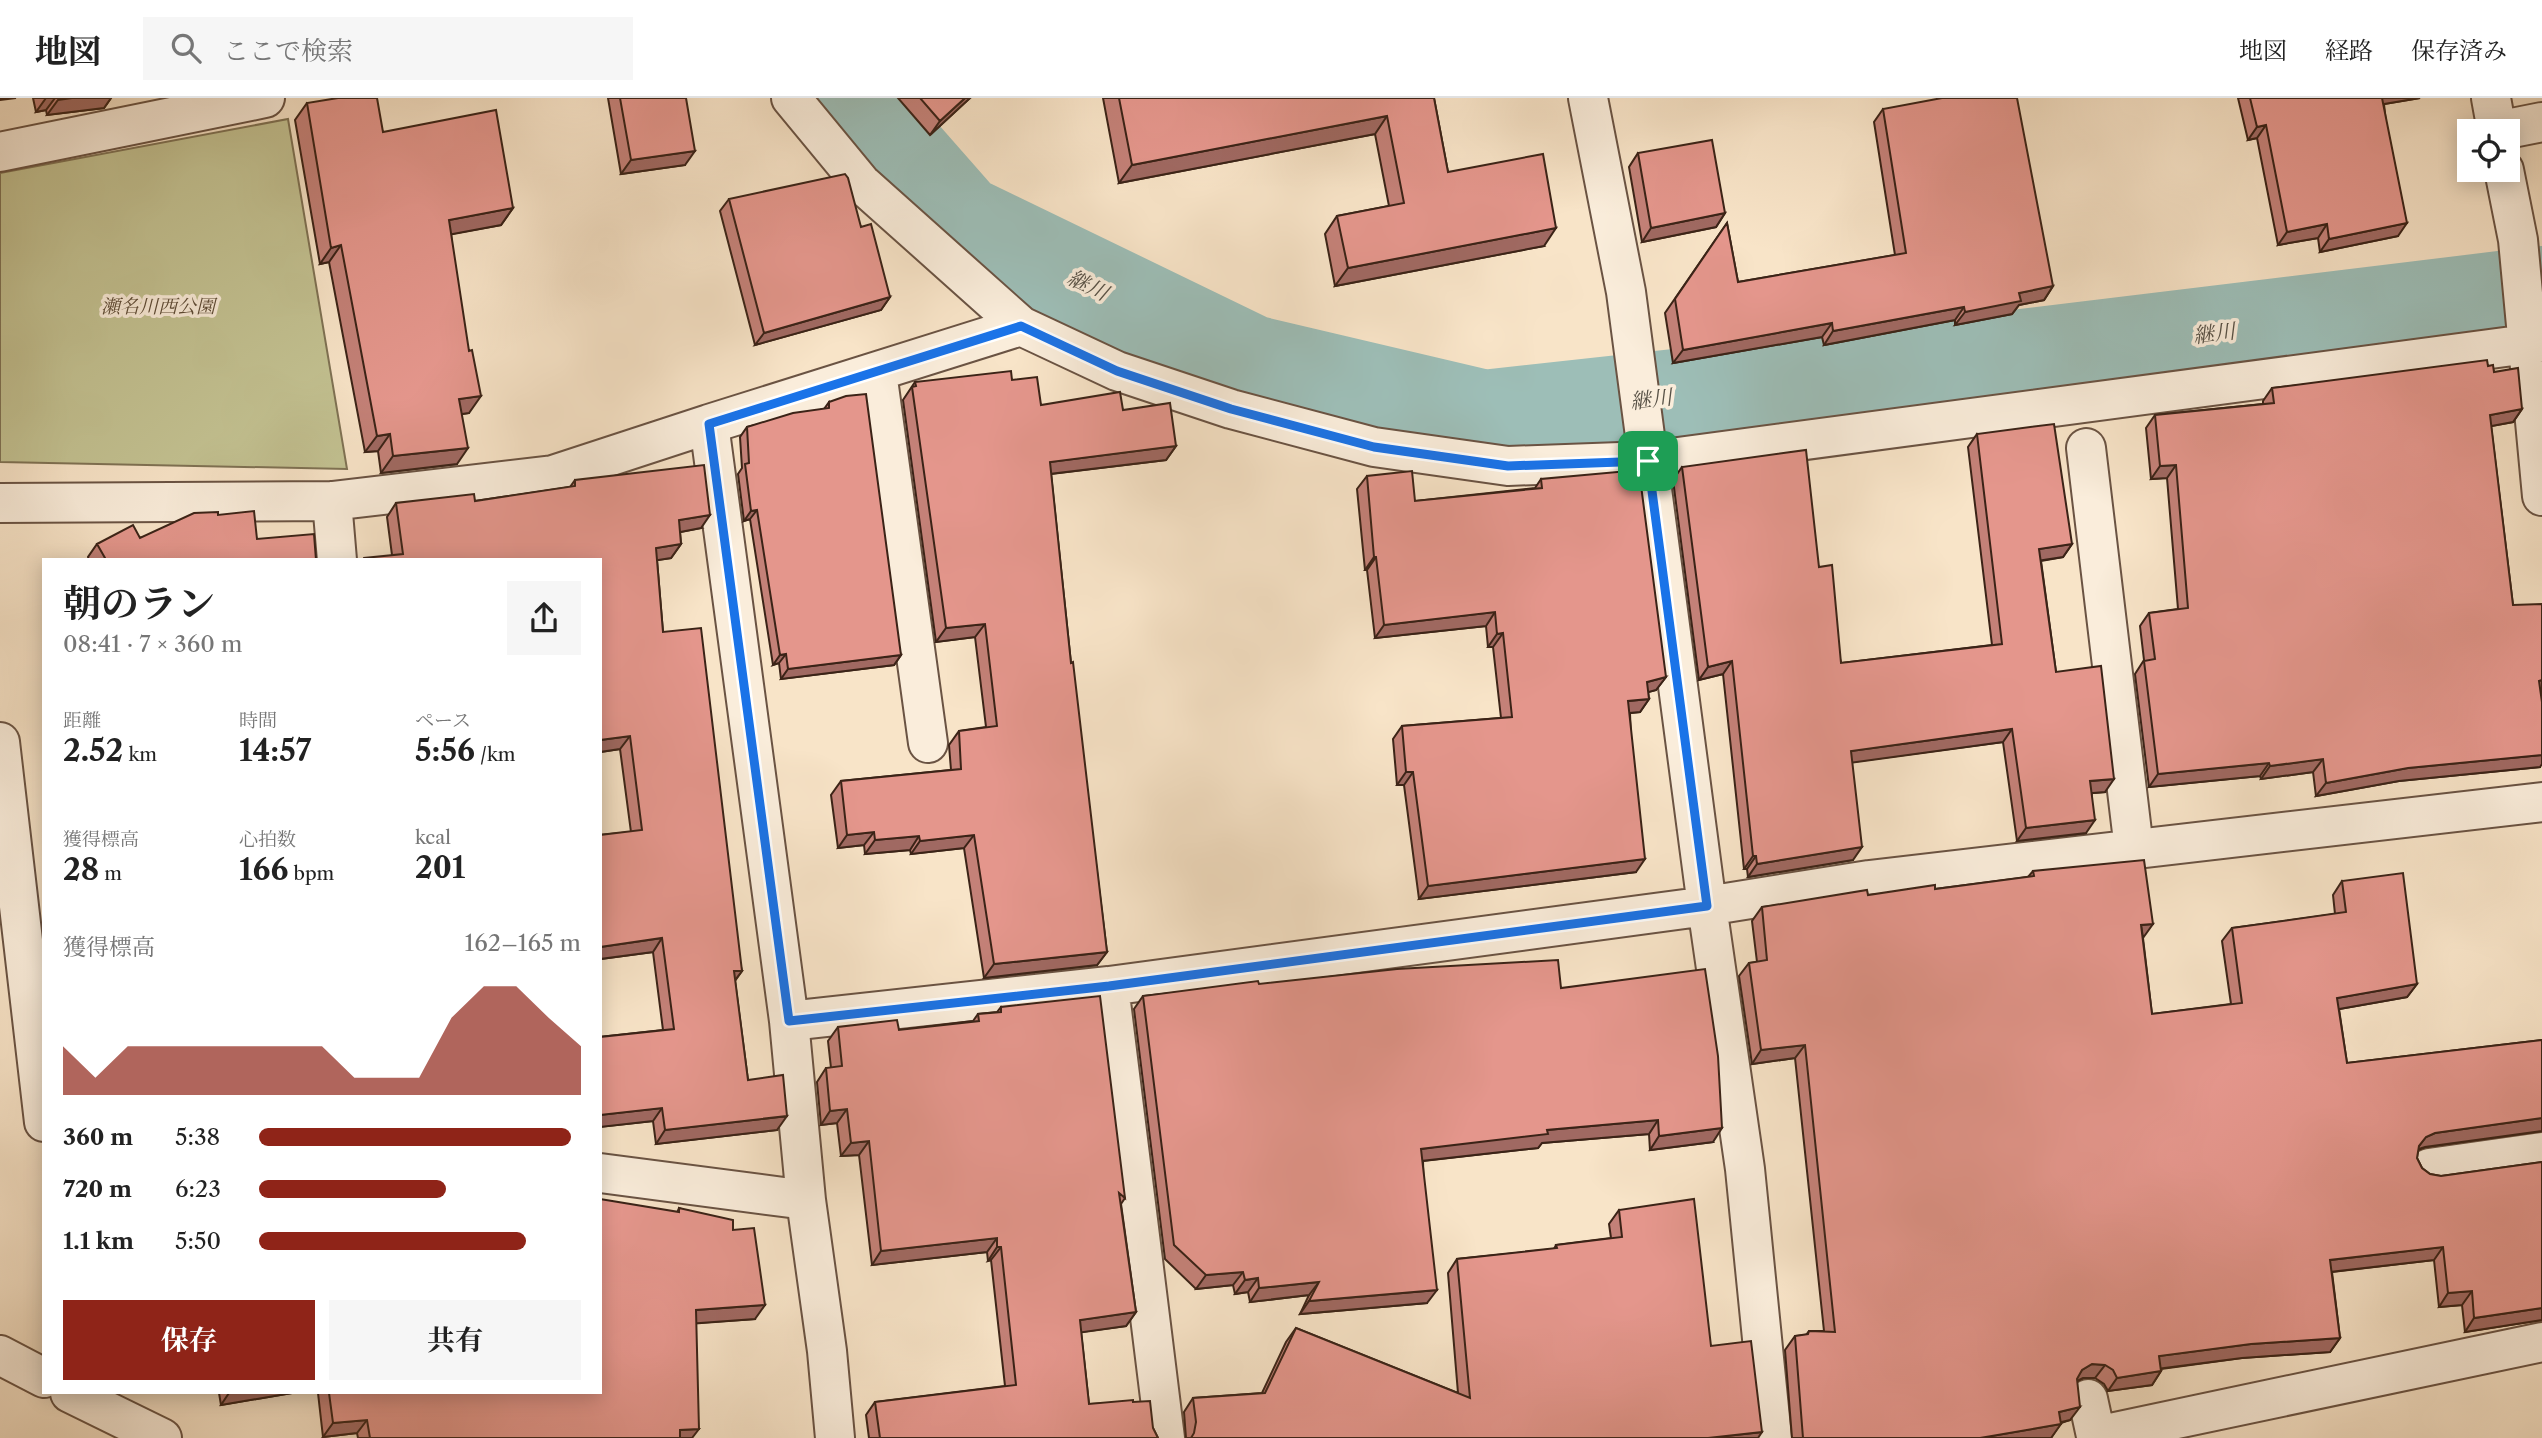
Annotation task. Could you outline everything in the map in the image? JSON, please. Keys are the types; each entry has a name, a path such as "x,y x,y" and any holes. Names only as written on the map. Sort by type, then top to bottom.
{"street":[{"path":"0,152 265,98"},
{"path":"791,98 862,184 1021,326 1117,371 1231,409 1374,447 1508,466 1648,461 2535,343"},
{"path":"1588,98 1626,292 1707,906 1745,1169 1772,1438"},
{"path":"2491,98 2497,131 2542,122"},
{"path":"2509,182 2530,239 2542,496"},
{"path":"0,503 331,501 553,475 1021,326"},
{"path":"877,372 928,743"},
{"path":"709,424 789,1021 806,1200 827,1352 835,1438"},
{"path":"2086,448 2134,849"},
{"path":"331,501 337,558"},
{"path":"0,746 42,1105"},
{"path":"789,1021 1109,986 1707,906 1869,880 2542,802"},
{"path":"1109,986 1165,1438"},
{"path":"2429,1168 2542,1152"},
{"path":"602,1173 806,1200"},
{"path":"2088,1399 2096,1436 2542,1342"},
{"path":"0,1355 42,1377"},
{"path":"74,1394 162,1438"}],"green space":[{"name":"瀬名川西公園","path":"288,119 347,469 0,462 0,173"}],"building":[{"path":"338,98 377,98 383,132 496,110 513,208 449,220 469,351 472,350 481,396 459,399 468,448 393,456 390,434 377,436 341,245 331,248 307,103"},
{"path":"620,98 686,98 695,151 631,160"},
{"path":"920,98 965,98 940,121"},
{"path":"1119,98 1434,98 1448,172 1543,154 1556,228 1348,268 1337,216 1404,203 1387,116 1132,165"},
{"path":"1942,98 2017,98 2053,286 2019,293 2021,301 1965,312 1964,307 1833,331 1832,323 1683,350 1675,299 1727,223 1738,282 1906,253 1883,109"},
{"path":"2250,98 2382,98 2407,223 2329,239 2327,224 2287,232 2266,125 2257,127"},
{"path":"1712,140 1725,213 1651,228 1638,153"},
{"path":"845,174 861,227 871,224 890,297 764,333 729,199"},
{"path":"2487,360 2488,366 2493,365 2494,372 2518,368 2522,409 2490,415 2513,605 2542,604 2542,680 2539,681 2542,702 2542,755 2408,768 2326,783 2323,759 2270,766 2269,763 2158,774 2144,661 2155,659 2149,613 2188,608 2176,465 2160,466 2155,415 2274,403 2272,388"},
{"path":"1011,371 1012,380 1037,377 1041,405 1120,392 1123,410 1170,403 1176,446 1050,462 1071,663 1073,662 1107,952 994,964 974,835 920,841 919,836 875,840 874,832 847,835 841,781 961,769 959,731 997,726 985,624 946,628 912,387 916,386 915,382"},
{"path":"866,394 901,655 788,669 786,654 780,655 757,510 751,511 745,464 749,463 747,427 793,413 829,408 829,402 846,396"},
{"path":"2054,424 2072,544 2039,549 2056,672 2101,666 2114,779 2090,781 2095,820 2026,828 2012,729 1851,751 1862,847 1757,864 1756,856 1753,856 1732,661 1708,667 1682,467 1806,450 1819,567 1832,565 1841,663 2002,644 1977,434"},
{"path":"704,465 710,515 679,520 681,544 656,548 663,632 701,628 742,971 734,971 748,1080 783,1075 787,1116 665,1130 662,1108 602,1115 602,1037 674,1029 662,938 602,947 602,835 642,830 630,736 602,740 602,558 364,558 403,554 396,503 474,494 475,501 575,486 575,480"},
{"path":"1639,470 1666,677 1647,682 1649,699 1628,701 1645,859 1428,886 1413,772 1406,772 1402,726 1512,717 1503,633 1497,634 1495,612 1384,625 1374,557 1367,476 1412,471 1415,501 1542,488 1541,479"},
{"path":"254,511 257,539 314,534 316,558 105,558 97,544 133,525 140,538 194,513 218,512 218,515"},
{"path":"2144,860 2153,924 2141,925 2152,1014 2242,1003 2232,928 2346,912 2342,881 2403,873 2417,984 2337,998 2347,1063 2542,1040 2542,1118 2435,1133 2426,1137 2419,1146 2417,1158 2422,1168 2430,1174 2441,1176 2542,1162 2542,1308 2474,1318 2472,1291 2448,1293 2443,1247 2330,1260 2340,1338 2251,1344 2159,1356 2161,1371 2117,1378 2113,1370 2105,1365 2092,1364 2082,1370 2077,1379 2080,1407 2059,1412 2061,1424 1980,1438 1803,1438 1795,1336 1808,1334 1809,1331 1835,1332 1805,1045 1761,1050 1749,963 1767,960 1762,907 1867,890 1868,895 1935,885 1935,889 2034,876 2033,871"},
{"path":"1558,960 1561,988 1705,969 1718,1056 1722,1128 1659,1136 1658,1120 1547,1130 1548,1134 1421,1149 1437,1290 1309,1301 1319,1282 1259,1288 1258,1278 1245,1280 1243,1272 1206,1275 1174,1245 1143,996 1258,981 1259,984 1397,969"},
{"path":"1100,996 1125,1198 1119,1193 1136,1312 1080,1320 1089,1404 1150,1401 1153,1428 1158,1438 880,1438 875,1402 1016,1385 1001,1247 997,1247 997,1238 881,1251 869,1141 851,1143 847,1109 830,1111 826,1068 842,1066 838,1027 897,1020 899,1030 979,1021 978,1014 1001,1012 1001,1007"},
{"path":"602,1199 679,1212 679,1208 733,1220 733,1230 754,1228 765,1305 696,1310 699,1429 680,1430 680,1438 370,1438 367,1420 333,1423 329,1394 602,1394"},
{"path":"1694,1199 1711,1346 1751,1341 1762,1432 1708,1438 1191,1438 1196,1422 1193,1398 1265,1393 1296,1328 1470,1398 1457,1259 1557,1248 1556,1245 1622,1237 1619,1210"}],"waterway":[{"name":"継川","path":"850,98 960,223 1251,364 1484,419 1866,377 2542,295"}],"route":[{"path":"1021,326 1117,371 1231,409 1374,447 1508,466 1648,461 1707,906 1109,986 789,1021 709,424 1021,326"}]}
